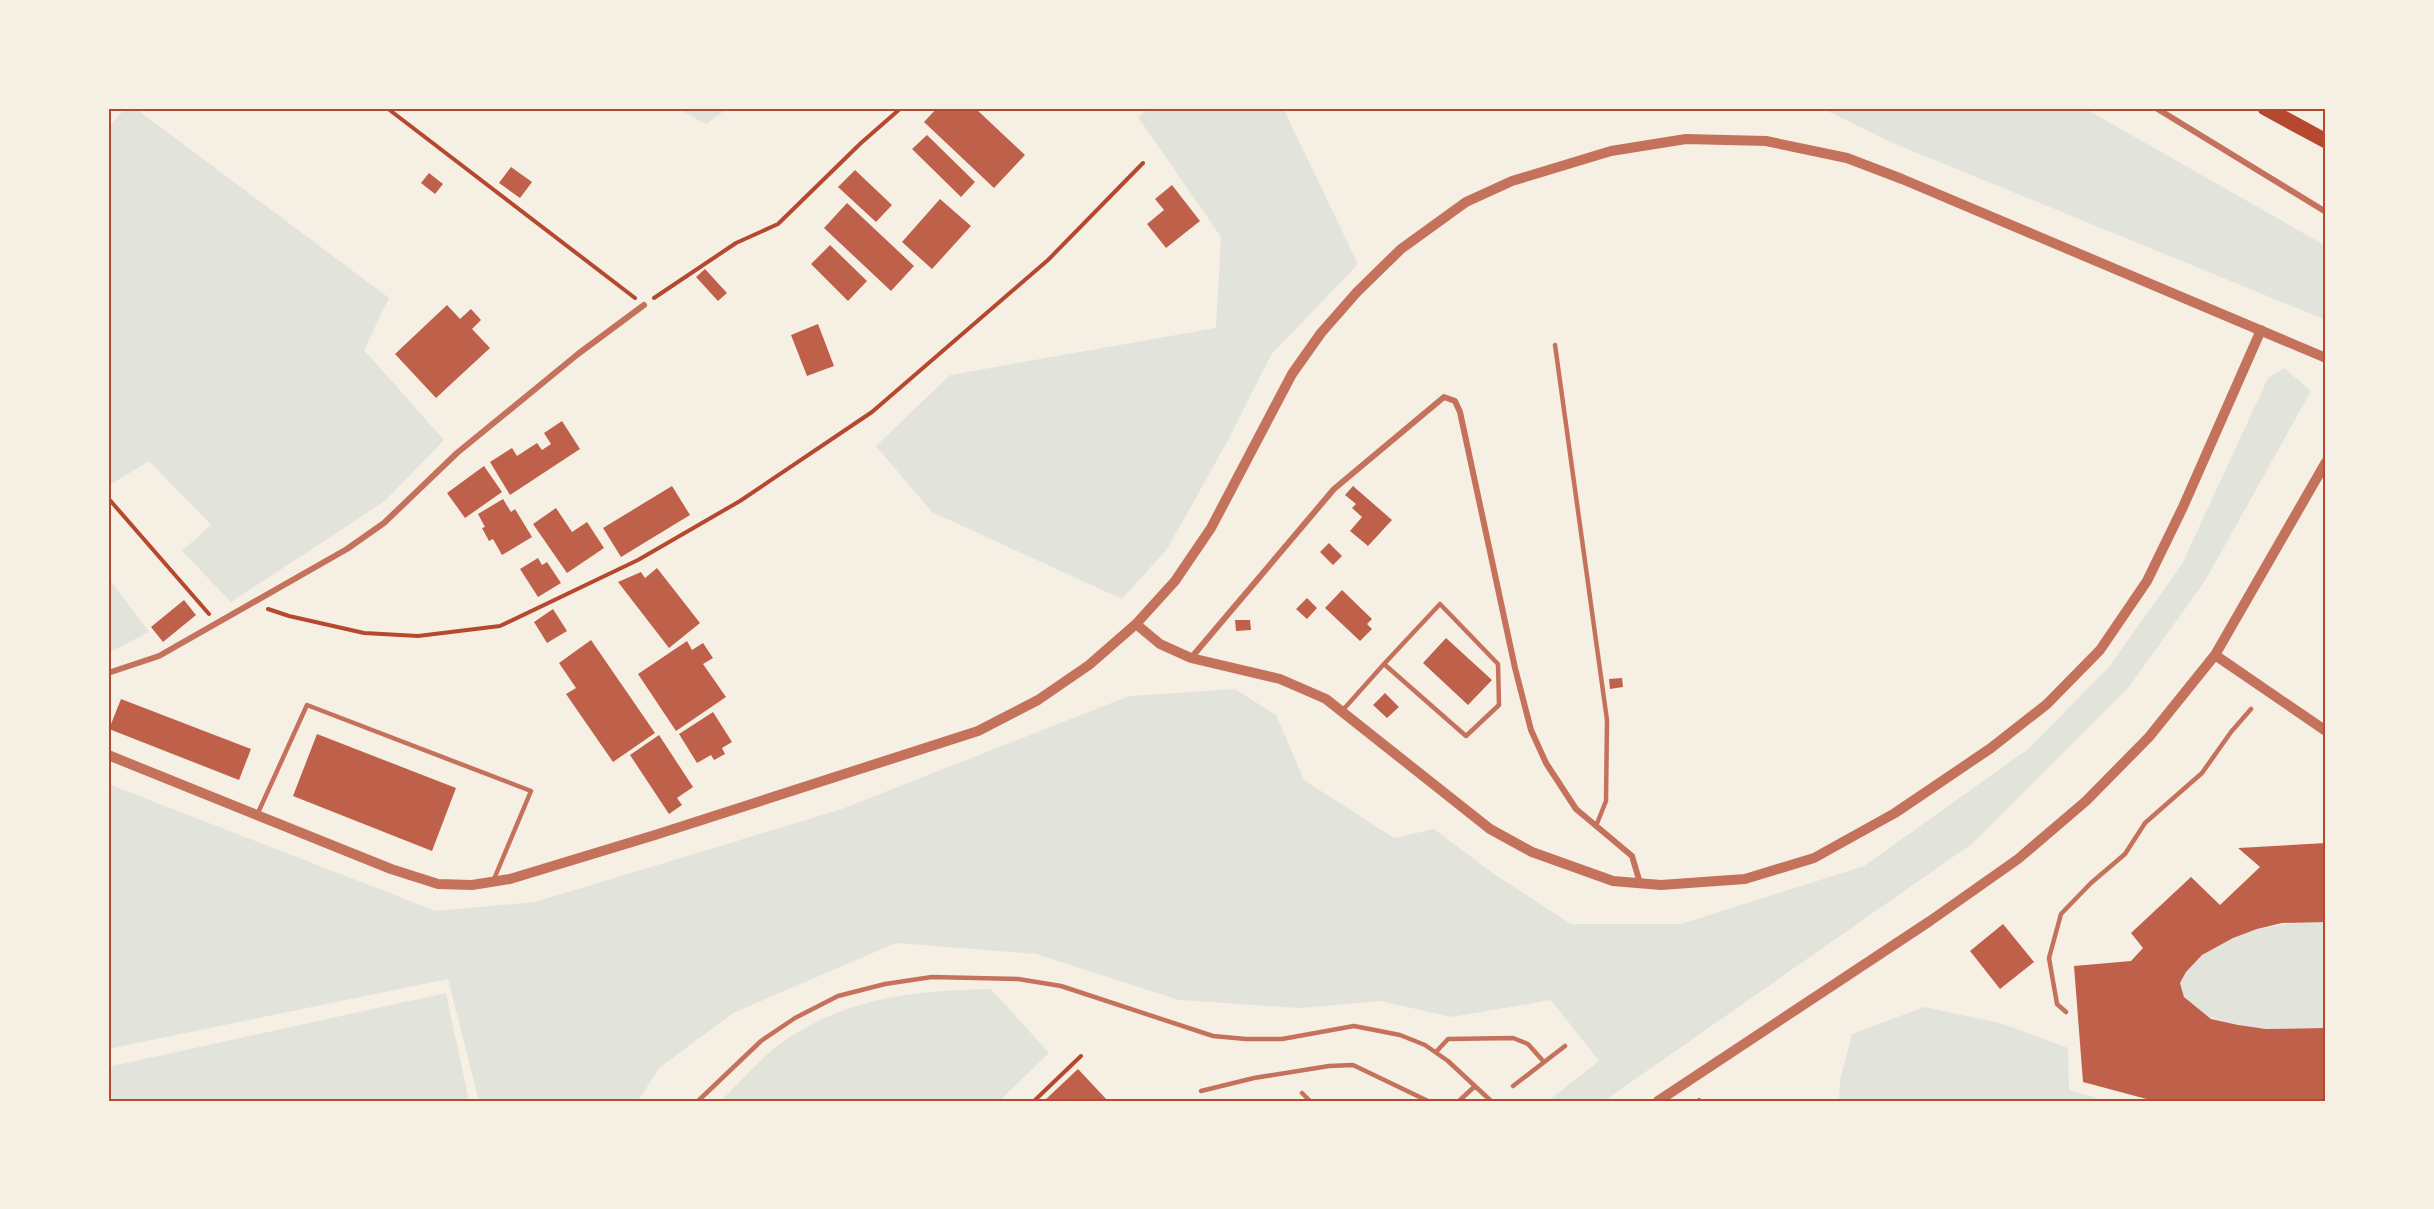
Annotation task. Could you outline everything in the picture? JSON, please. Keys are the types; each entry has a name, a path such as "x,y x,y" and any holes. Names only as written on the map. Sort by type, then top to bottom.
{"highway":[{"path":"2265,108 2326,141"}],"street":[{"path":"2156,108 2326,212"},
{"path":"108,755 391,869 438,884 472,885 510,879 655,836 978,731 1038,700 1089,665 1136,624 1175,581 1211,528 1292,374 1321,333 1357,292 1401,249 1466,202 1512,181 1611,151 1686,139 1766,141 1847,158 1902,179 2326,358"},
{"path":"108,673 159,656 347,549 384,523 457,453 578,354 644,305"},
{"path":"1136,624 1160,644 1191,658 1280,679 1326,699 1490,829 1532,852 1613,881 1660,885 1745,879 1814,858 1895,813 1990,748 2047,704 2100,650 2147,581 2183,507 2261,330"},
{"path":"1191,658 1334,489 1444,397 1455,401 1460,412 1515,668 1532,730 1546,764 1576,809 1632,856 1640,883"},
{"path":"1658,1101 1930,921 2018,859 2086,801 2149,737 2215,655 2326,462"},
{"path":"2215,655 2326,731"}],"lane":[{"path":"1555,345 1606,720 1606,801 1596,826"},
{"path":"1342,711 1384,663 1440,604 1498,664 1499,705 1467,736 1384,663"},
{"path":"257,815 307,705 531,791 493,882"},
{"path":"2066,1012 2057,1004 2049,958 2061,914 2091,883 2125,854 2145,823 2202,773 2231,732 2251,709"},
{"path":"698,1101 761,1041 795,1018 838,996 885,984 932,976 1017,979 1061,986 1213,1036 1282,1039 1354,1026 1400,1035 1436,1052 1491,1101"},
{"path":"1436,1052 1448,1039 1513,1038 1528,1044 1544,1062"},
{"path":"1513,1086 1565,1046"},
{"path":"1201,1091 1254,1078 1329,1066 1353,1065 1428,1101"},
{"path":"1460,1101 1475,1086"},
{"path":"1302,1093 1310,1101"}],"path":[{"path":"387,108 644,305 727,249 778,224 861,143 901,108"},
{"path":"251,604 289,616 364,633 418,636 500,626 638,560 740,501 872,412 1047,260 1143,163"},
{"path":"108,498 218,624"},
{"path":"1034,1101 1081,1056"}],"shaded area":[{"path":"125,108 135,108 389,298 364,350 444,440 385,501 231,602 182,551 211,525 149,461 108,486 108,129"},
{"path":"676,108 728,108 706,124"},
{"path":"1149,108 1283,108 1358,264 1271,355 1226,444 1167,549 1122,599 932,512 876,446 950,375 1216,328 1221,237 1138,117"},
{"path":"1821,108 2084,108 2326,246 2326,320 1893,143"},
{"path":"2284,368 2311,391 2205,581 2129,687 1973,843 1604,1101 1548,1101 1599,1061 1551,1000 1452,1017 1380,1001 1300,1008 1179,1000 1036,954 896,943 733,1013 659,1068 638,1101 479,1101 448,979 108,1049 108,784 436,911 535,902 839,810 1129,696 1235,689 1276,715 1304,780 1394,838 1434,829 1494,874 1571,924 1681,924 1864,866 2028,749 2109,667 2182,564 2268,378"},
{"path":"108,577 149,632 108,653"},
{"path":"2326,922 2326,1028 2271,1029 2229,1023 2196,1009 2184,995 2180,983 2192,966 2224,941 2244,933 2285,924"},
{"path":"991,989 1049,1053 999,1101 721,1101 761,1060 788,1038 837,1013 886,998 911,994"},
{"path":"446,993 469,1101 108,1101 108,1067"},
{"path":"1924,1007 2000,1023 2068,1048 2069,1090 2106,1101 1839,1101 1840,1080 1852,1034"}],"building":[{"path":"937,108 975,108 1025,155 994,188 924,122"},
{"path":"927,135 975,182 961,197 912,149"},
{"path":"511,167 532,182 520,198 499,183"},
{"path":"855,170 892,205 876,222 838,187"},
{"path":"429,173 443,184 435,194 421,183"},
{"path":"1172,185 1200,221 1166,248 1147,224 1164,210 1155,199"},
{"path":"940,199 971,226 932,269 902,242"},
{"path":"847,203 914,266 891,291 824,228"},
{"path":"830,245 867,281 848,301 811,264"},
{"path":"705,269 727,293 718,301 696,277"},
{"path":"447,305 460,319 471,309 481,320 472,329 490,348 436,398 395,354"},
{"path":"818,324 834,366 807,376 791,335"},
{"path":"562,421 580,449 510,495 490,462 512,448 517,456 537,443 542,450 551,444 544,433"},
{"path":"484,466 502,492 465,518 447,493"},
{"path":"672,486 690,515 621,557 603,528"},
{"path":"1353,486 1392,520 1368,546 1350,531 1362,517 1352,508 1356,504 1345,495"},
{"path":"503,499 511,512 515,509 532,537 502,555 493,539 489,541 478,514"},
{"path":"556,508 572,532 587,522 604,548 567,573 533,524"},
{"path":"1329,543 1342,556 1333,565 1320,552"},
{"path":"538,558 542,565 547,562 561,583 538,597 520,569"},
{"path":"657,568 700,623 669,648 618,582 641,572 645,578"},
{"path":"1342,590 1372,619 1367,624 1372,629 1360,641 1325,608"},
{"path":"1307,598 1317,608 1307,619 1296,609"},
{"path":"184,600 196,615 163,642 151,627"},
{"path":"553,609 567,631 547,643 534,622"},
{"path":"1235,620 1250,620 1251,630 1236,631"},
{"path":"1446,638 1492,680 1468,705 1423,663"},
{"path":"591,640 655,733 613,762 566,694 576,688 559,663"},
{"path":"687,641 692,650 703,643 713,658 703,664 726,697 676,731 638,674"},
{"path":"1622,678 1623,687 1610,689 1609,679"},
{"path":"1385,693 1399,707 1387,718 1373,705"},
{"path":"121,699 251,749 239,780 109,729"},
{"path":"713,712 732,742 722,748 725,754 714,760 711,755 697,763 679,734"},
{"path":"317,734 456,788 432,851 293,796"},
{"path":"659,735 693,787 677,798 682,805 669,814 630,755"},
{"path":"2326,843 2326,922 2282,923 2233,938 2202,955 2186,972 2180,983 2184,997 2211,1019 2266,1029 2326,1028 2326,1101 2154,1101 2083,1082 2074,966 2131,961 2143,948 2131,933 2191,877 2220,905 2260,867 2238,848"},
{"path":"2003,924 2034,962 2000,989 1970,951"},
{"path":"1078,1069 1108,1101 1044,1101"}]}
